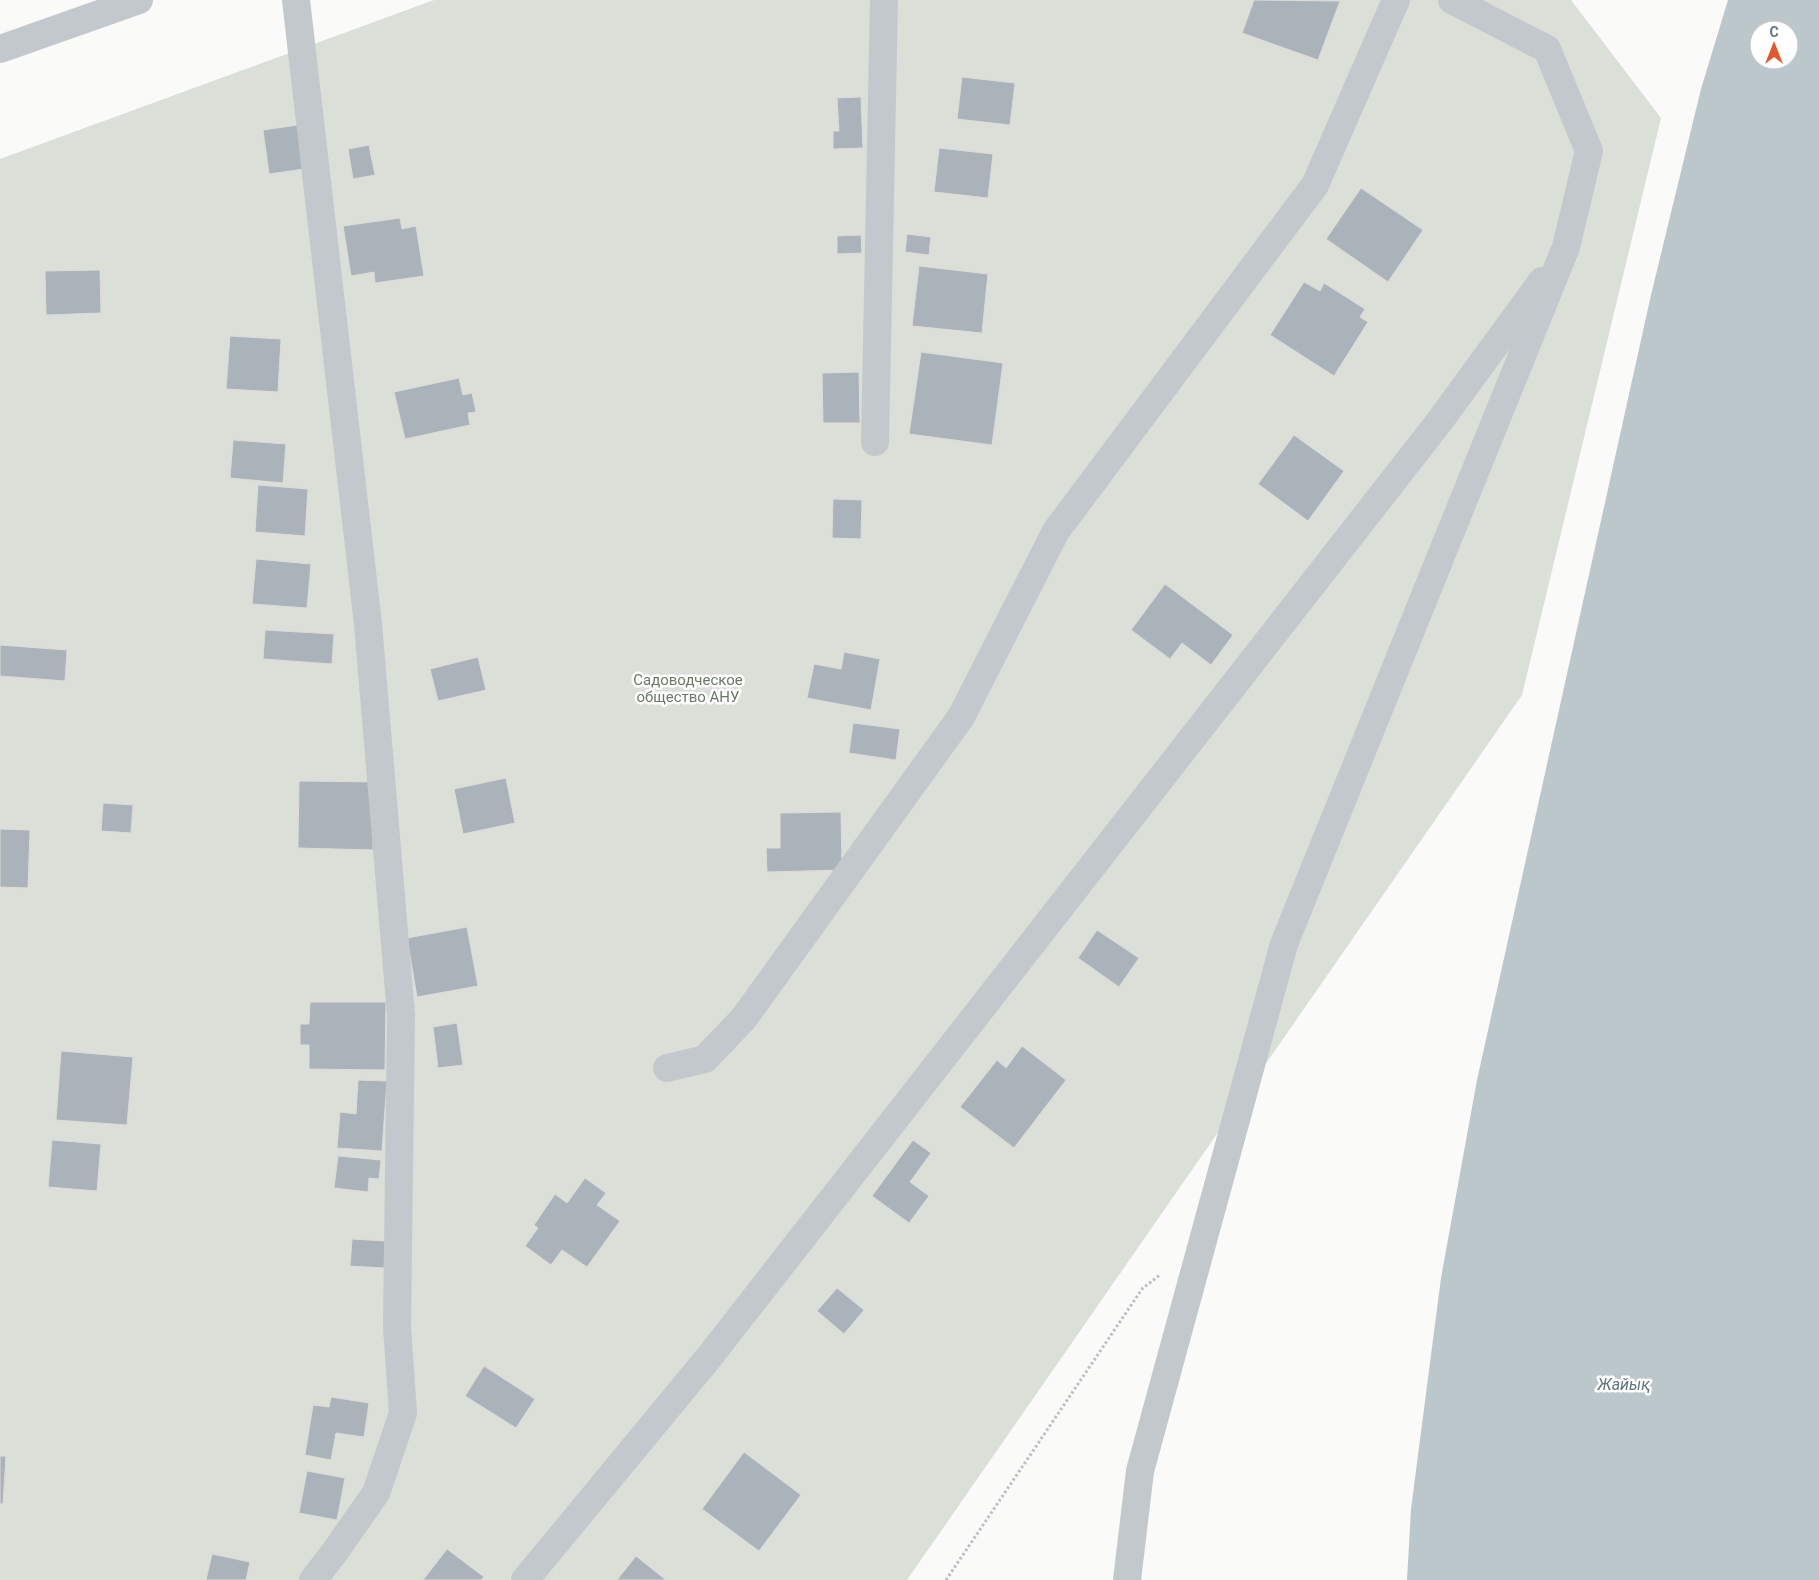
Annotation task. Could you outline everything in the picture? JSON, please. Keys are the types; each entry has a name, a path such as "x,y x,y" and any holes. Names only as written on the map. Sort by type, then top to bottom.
{"street":[{"path":"0,49 139,0"},
{"path":"296,0 368,624 401,1015 397,1327 403,1413 376,1493 313,1580"},
{"path":"875,442 884,0"},
{"path":"667,1068 705,1060 744,1018 961,717 1056,531 1315,185 1396,0"},
{"path":"1127,1580 1140,1470 1284,944 1566,247 1589,151 1547,49 1452,0"},
{"path":"525,1580 710,1356 992,995 1439,422 1566,247"}],"path":[{"path":"946,1580 1142,1288 1165,1271"}],"green space":[{"name":"Садоводческое общество АНУ","path":"434,0 1571,0 1661,118 1522,695 907,1580 0,1580 0,159"}],"water":[{"name":"Жайық","path":"1728,0 1819,0 1819,1580 1407,1580 1411,1509 1441,1278 1477,1080 1651,295 1701,89"}],"building":[{"path":"1254,0 1340,1 1318,60 1242,33"},
{"path":"962,77 1015,83 1010,125 957,119"},
{"path":"861,97 863,148 833,149 833,131 839,131 837,98"},
{"path":"305,124 311,168 269,174 263,130"},
{"path":"369,145 375,175 353,179 348,149"},
{"path":"939,148 993,154 988,198 934,192"},
{"path":"1361,188 1423,230 1388,282 1326,239"},
{"path":"400,218 402,229 416,226 424,276 375,283 374,272 351,276 343,226"},
{"path":"907,234 931,237 929,255 905,252"},
{"path":"861,235 862,253 837,254 837,236"},
{"path":"919,266 988,274 982,333 912,326"},
{"path":"100,270 101,313 46,315 45,271"},
{"path":"1304,282 1320,291 1324,283 1365,309 1360,317 1368,322 1334,376 1270,335"},
{"path":"230,336 281,339 278,392 226,389"},
{"path":"921,352 1003,363 992,445 909,434"},
{"path":"859,372 860,423 823,423 822,373"},
{"path":"459,378 463,395 472,393 476,412 468,413 470,425 405,439 394,392"},
{"path":"1294,435 1344,471 1308,521 1258,484"},
{"path":"233,440 286,444 283,483 230,478"},
{"path":"258,485 308,489 305,536 255,532"},
{"path":"833,499 862,500 861,539 832,538"},
{"path":"256,559 311,564 307,608 252,604"},
{"path":"1165,584 1233,635 1211,665 1182,643 1170,659 1131,630"},
{"path":"265,630 334,634 332,664 263,659"},
{"path":"0,645 67,650 65,681 0,676"},
{"path":"844,652 880,659 871,710 807,698 814,664 841,669"},
{"path":"478,657 486,690 438,701 430,669"},
{"path":"853,723 900,729 896,760 849,753"},
{"path":"506,778 515,823 463,834 454,789"},
{"path":"299,781 374,782 373,850 298,848"},
{"path":"103,803 133,805 131,833 101,831"},
{"path":"841,812 842,870 767,872 766,848 780,848 780,813"},
{"path":"0,829 30,830 28,888 0,887"},
{"path":"467,927 478,986 417,997 407,938"},
{"path":"1097,930 1139,958 1119,987 1078,958"},
{"path":"310,1002 386,1002 385,1070 309,1069 309,1045 300,1045 300,1024 309,1024"},
{"path":"457,1023 463,1065 438,1068 433,1027"},
{"path":"1022,1046 1066,1080 1014,1148 960,1107 997,1060 1006,1068"},
{"path":"61,1051 133,1057 127,1125 56,1120"},
{"path":"358,1080 387,1081 382,1151 337,1148 340,1112 356,1114"},
{"path":"52,1140 101,1144 97,1191 48,1187"},
{"path":"913,1140 931,1153 910,1182 929,1196 909,1223 872,1196"},
{"path":"338,1156 381,1160 379,1179 369,1178 368,1192 334,1188"},
{"path":"585,1178 606,1193 597,1205 620,1221 587,1267 562,1250 551,1265 525,1246 538,1228 534,1225 555,1194 567,1203"},
{"path":"352,1239 386,1241 384,1268 350,1266"},
{"path":"837,1288 864,1310 844,1334 817,1311"},
{"path":"484,1366 535,1399 516,1428 465,1396"},
{"path":"331,1397 369,1403 364,1437 336,1433 331,1460 305,1455 313,1405 329,1407"},
{"path":"744,1452 801,1495 759,1551 702,1509"},
{"path":"0,1456 6,1456 3,1504 0,1504"},
{"path":"307,1471 345,1478 337,1520 299,1513"},
{"path":"447,1549 484,1577 481,1580 423,1580"},
{"path":"212,1554 250,1562 246,1580 206,1580"},
{"path":"636,1556 666,1580 617,1580"}]}
